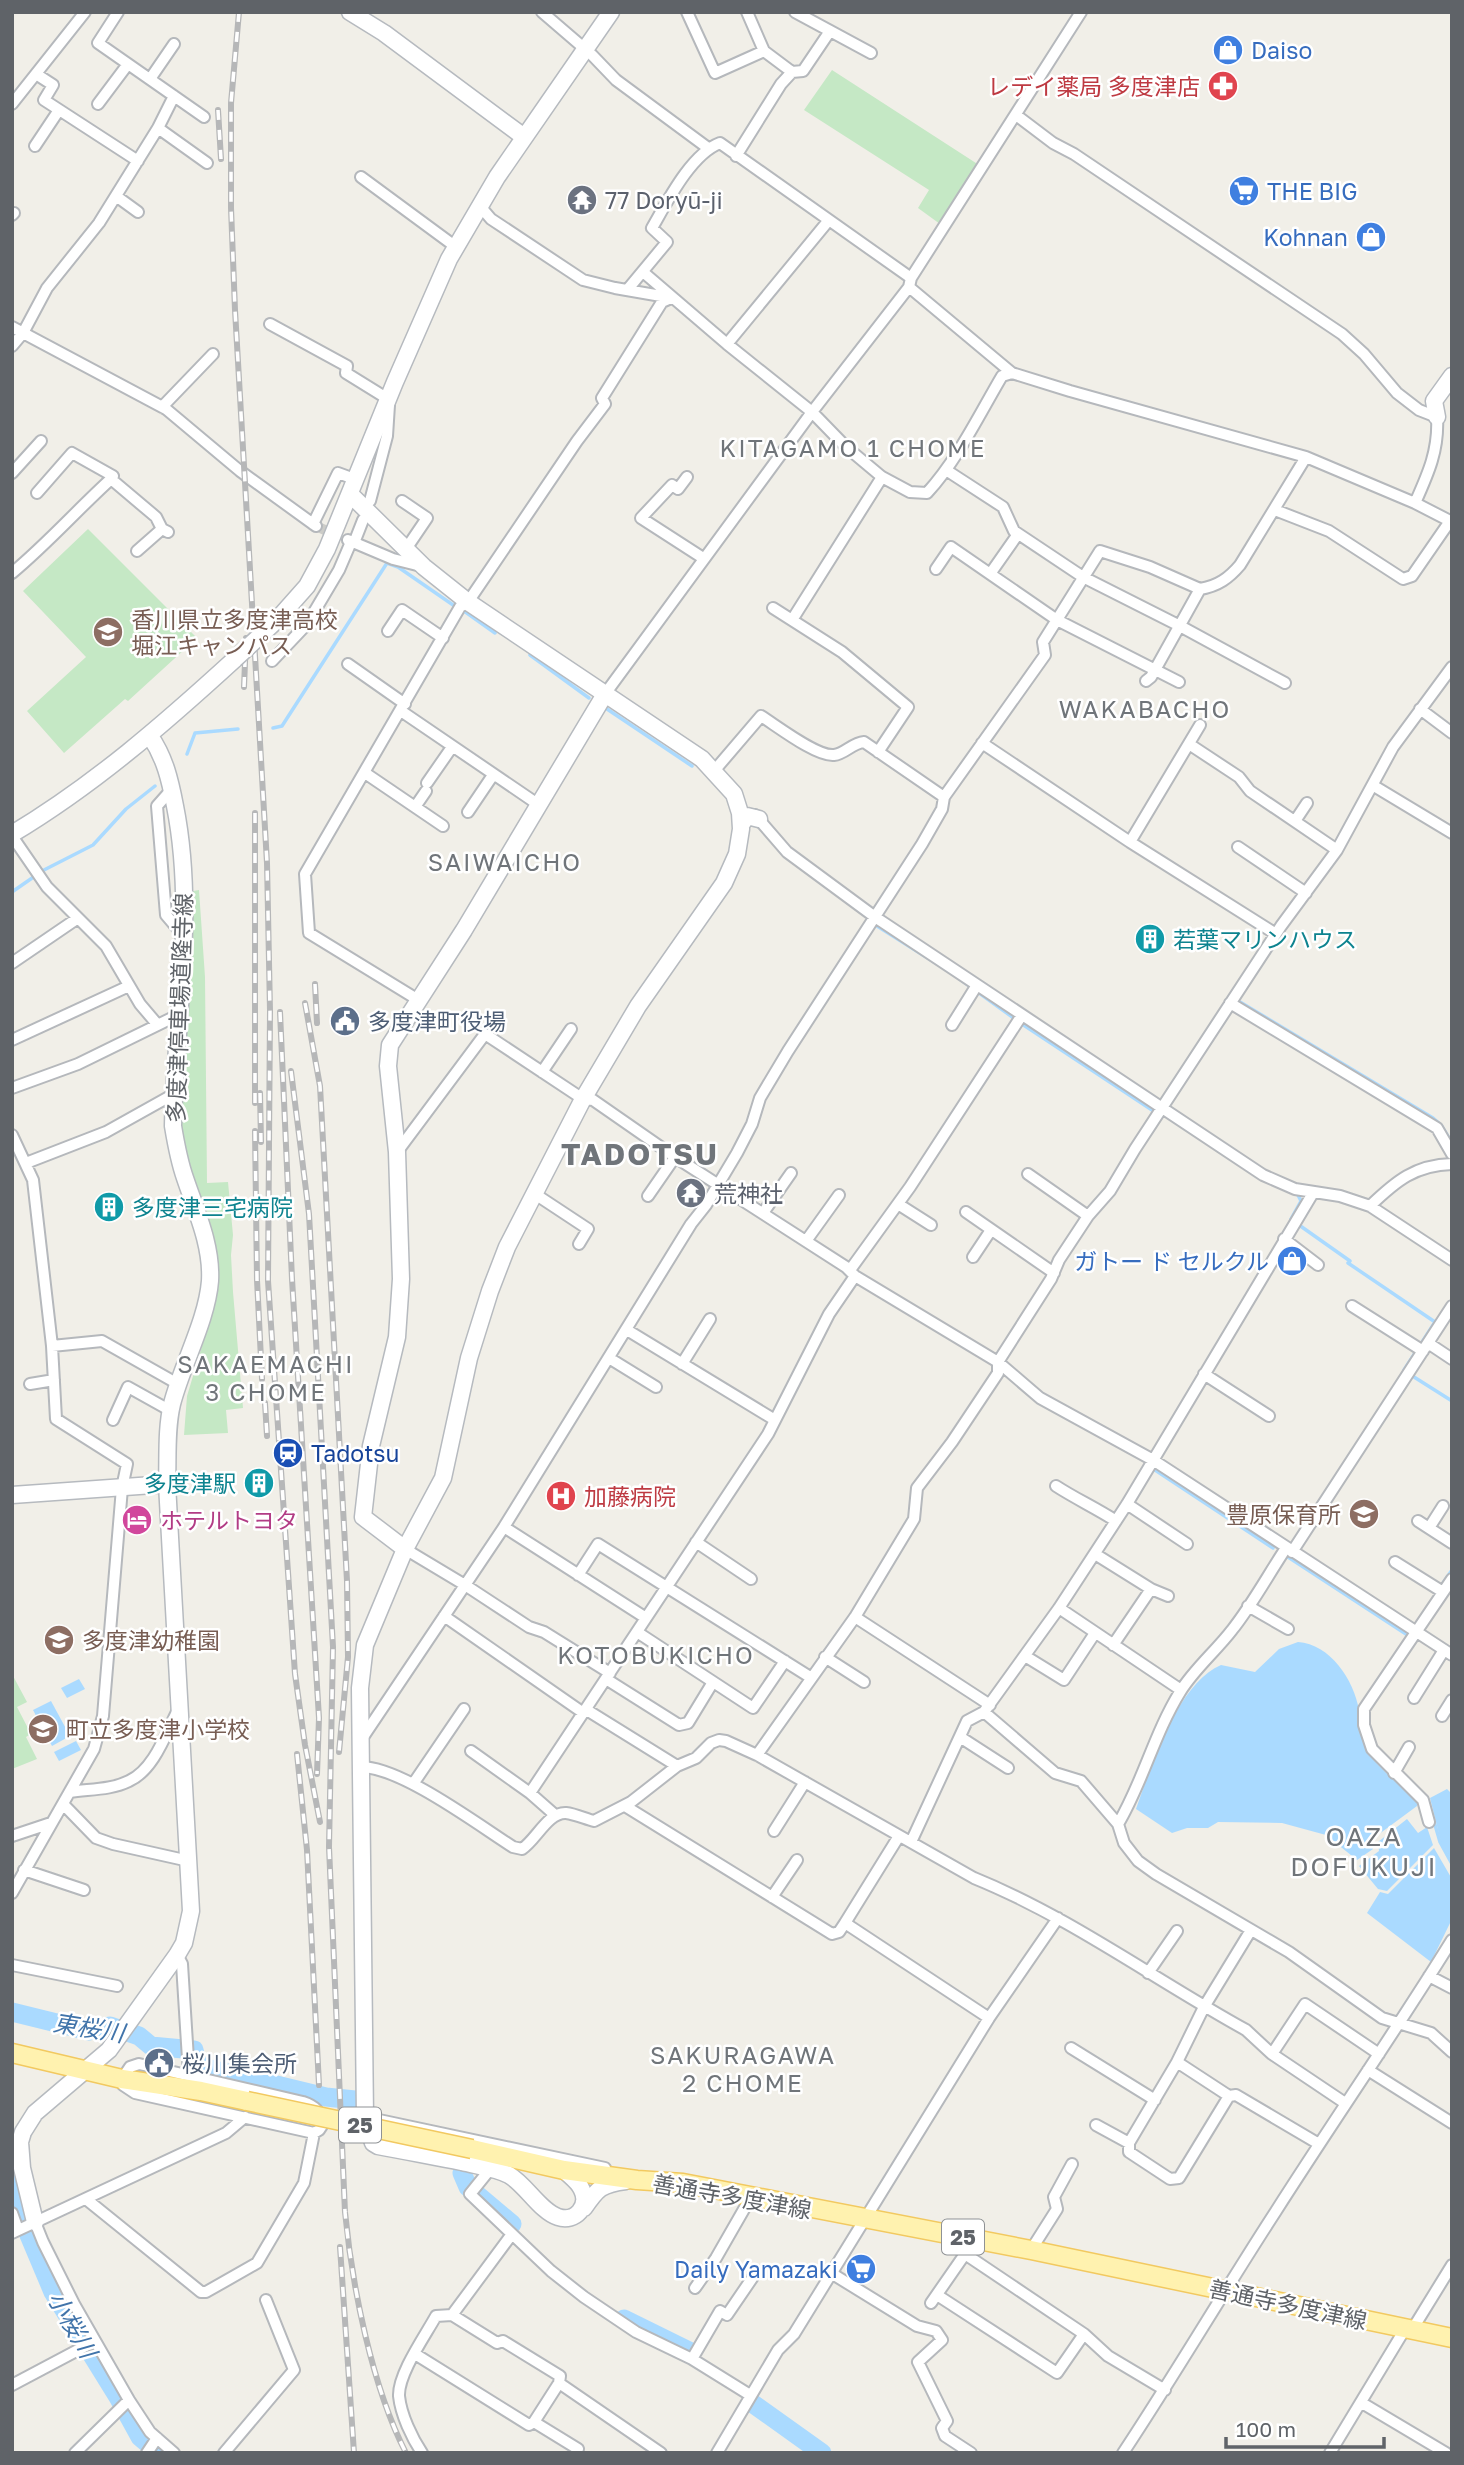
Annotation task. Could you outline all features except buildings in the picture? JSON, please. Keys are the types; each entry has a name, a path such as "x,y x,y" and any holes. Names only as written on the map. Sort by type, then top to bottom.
{"main road":[{"name":"善通寺多度津線","path":"12,2053 122,2080 201,2091 246,2109 472,2149 564,2170 683,2183 865,2218 963,2246 1031,2250 1452,2338"}],"street":[{"path":"12,104 85,12"},
{"path":"118,12 98,43 205,117"},
{"path":"350,12 384,33 524,136"},
{"path":"542,12 617,80 708,148"},
{"path":"157,1024 129,986 106,946 47,887 12,835 57,807 150,736 276,621 307,586 354,488 389,397 456,247 479,205 524,136 611,12"},
{"path":"687,12 715,74 764,51"},
{"path":"747,12 764,51 792,72"},
{"path":"795,12 871,52"},
{"path":"713,1682 688,1723 679,1725 544,1632 529,1627 405,1549 363,1517 371,1446 397,1337 401,1279 397,1152 388,1066 390,1045 420,1001 605,694 703,558 910,282 1081,12"},
{"path":"736,156 780,84 792,72 803,71 830,31"},
{"path":"150,79 174,44"},
{"path":"98,104 128,64"},
{"path":"36,74 53,85 44,100 138,161"},
{"path":"12,346 23,332 47,288 99,223 158,128 174,96"},
{"path":"35,146 59,110"},
{"path":"1016,115 1053,144 1074,154 1342,334 1364,354 1397,393 1419,410 1437,417"},
{"path":"158,128 206,163"},
{"path":"628,289 667,242 652,228 678,185 708,148 720,144 829,220 910,282 1012,373 1306,457 1451,521 1412,576 1403,579 1329,531 1275,510"},
{"path":"360,177 456,247"},
{"path":"116,196 138,212"},
{"path":"479,205 491,219 583,280 671,298"},
{"path":"727,344 829,220"},
{"path":"643,272 671,298 812,412 845,446 882,477 910,492 927,493 946,470 1002,376 1012,373"},
{"path":"420,1001 309,933 305,874 460,607 468,602 577,441 606,404 601,398 662,302 671,298"},
{"path":"270,324 346,366 346,373 389,397"},
{"path":"12,327 162,407 240,471 314,525 338,473 406,549 468,602 702,760 787,852 975,988 1022,1016 1263,1175 1295,1189 1340,1196 1370,1206 1452,1260"},
{"path":"162,407 213,354"},
{"path":"1415,503 1434,461 1437,417 1434,401 1452,376"},
{"path":"370,502 387,436 389,397"},
{"path":"12,473 41,441"},
{"path":"12,573 37,552 113,476 72,453 37,493"},
{"path":"360,1743 504,1527 718,1184 752,1124 760,1098 942,809 944,797 1045,654 1043,642 1100,551 1150,567 1200,589 1213,587 1230,577 1255,544 1306,457"},
{"path":"946,470 1003,507 1014,531 1083,577 1285,683"},
{"path":"687,477 678,489 672,485 641,517 703,558"},
{"path":"792,620 882,477"},
{"path":"111,479 156,517 165,531 137,551"},
{"path":"406,549 427,517 410,502"},
{"path":"272,662 307,624 339,570 363,520"},
{"path":"990,575 1018,534"},
{"path":"351,542 393,559 424,566"},
{"path":"936,569 951,547 1057,620 1180,682"},
{"path":"1146,681 1155,670 1200,589"},
{"path":"773,608 842,652 908,707 878,752"},
{"path":"388,631 402,610 443,638"},
{"path":"348,664 453,747 539,805"},
{"path":"757,1755 855,1617 914,1519 917,1488 952,1443 998,1373 998,1362 1054,1273 1059,1260 1088,1216 1111,1191 1230,1003 1337,850 1393,747 1452,667"},
{"path":"1420,709 1452,733"},
{"path":"714,771 761,716 819,752 831,755 841,753 864,742 944,797"},
{"path":"1130,842 1200,725"},
{"name":"多度津停車場道隆寺線","path":"23,2228 20,2142 23,2132 35,2113 114,2043 184,1944 191,1911 167,1484 171,1411 207,1301 210,1271 205,1239 177,1151 173,1126 183,935 183,859 172,789 162,753 150,736"},
{"path":"982,744 1276,934"},
{"path":"1189,744 1239,777 1250,791 1337,850"},
{"path":"415,807 453,747"},
{"path":"365,773 443,826"},
{"path":"468,812 493,775"},
{"path":"1374,786 1452,833"},
{"path":"643,2180 602,2186 577,2215 557,2217 509,2176 491,2168 373,2143 365,2117 360,1688 365,1646 405,1549 443,1478 469,1358 508,1247 583,1099 638,1006 724,883 737,854 741,825 734,793"},
{"path":"1295,821 1307,803"},
{"path":"741,825 747,816 759,819"},
{"path":"1238,847 1306,892"},
{"path":"12,963 78,918"},
{"path":"12,1040 129,986"},
{"path":"952,1025 975,988"},
{"path":"1230,1003 1437,1128 1452,1154"},
{"path":"12,1088 78,1064 178,1015"},
{"path":"530,1793 768,1434 852,1273 1022,1016"},
{"path":"542,1072 571,1029"},
{"path":"397,1152 485,1034 583,1099 593,1100 852,1273 998,1362 1040,1398 1153,1460 1448,1652 1414,1698"},
{"path":"26,1163 106,1132 174,1094"},
{"path":"12,1135 33,1180 56,1419 127,1464 122,1488 103,1716 94,1749 12,1893"},
{"path":"648,1196 675,1157"},
{"path":"1370,1206 1396,1180 1431,1165 1452,1164"},
{"path":"763,1213 791,1173"},
{"path":"1028,1174 1088,1216"},
{"path":"911,1842 967,1721 987,1708 1095,1554 1313,1193"},
{"path":"535,1194 588,1229 579,1244"},
{"path":"806,1241 839,1195"},
{"path":"898,1204 931,1225"},
{"path":"966,1212 1054,1273"},
{"path":"974,1257 991,1230"},
{"path":"1284,1239 1318,1265"},
{"path":"1352,1306 1422,1348 1452,1359"},
{"path":"1118,1824 1132,1800 1145,1761 1181,1690 1234,1628 1452,1306"},
{"path":"682,1364 710,1319"},
{"path":"626,1330 775,1420"},
{"path":"51,1346 102,1341 178,1384"},
{"path":"609,1358 656,1387"},
{"path":"1204,1374 1269,1416"},
{"path":"30,1384 54,1380"},
{"path":"113,1420 128,1387 171,1411"},
{"path":"12,1495 167,1484"},
{"path":"1056,1486 1116,1521"},
{"path":"1127,1504 1186,1544"},
{"path":"1429,1528 1443,1506"},
{"path":"1418,1521 1452,1543"},
{"path":"504,1527 646,1618"},
{"path":"696,1542 751,1579"},
{"path":"578,1575 598,1544 810,1677"},
{"path":"1095,1554 1151,1589 1168,1596"},
{"path":"1395,1562 1443,1592"},
{"path":"1429,1822 1423,1800 1378,1757 1367,1740 1364,1709 1452,1578"},
{"path":"1113,1645 1151,1589"},
{"path":"1248,1606 1288,1629"},
{"path":"1059,1608 1181,1690"},
{"path":"444,1616 582,1712 590,1712 677,1766"},
{"path":"855,1617 987,1708 1055,1773 1081,1781 1118,1824 1124,1843 1138,1861 1289,1952 1382,2018 1431,2033 1452,2052"},
{"path":"637,1632 753,1708 785,1661"},
{"path":"1025,1656 1064,1680 1095,1633"},
{"path":"825,1657 864,1682"},
{"path":"1442,1716 1452,1700"},
{"path":"70,1792 107,1788 130,1781 146,1769 180,1705"},
{"path":"413,1784 464,1709"},
{"path":"960,1737 1008,1768"},
{"path":"361,1767 373,1767 413,1784 513,1847 522,1849 555,1815 565,1813 594,1821 625,1806 677,1766 696,1758 710,1743 726,1741 757,1755 974,1878 1058,1918 1203,2007 1246,2030 1272,2054 1345,2104"},
{"path":"1394,1773 1409,1747"},
{"path":"471,1751 530,1793 555,1815"},
{"path":"774,1831 805,1782"},
{"path":"62,1804 96,1838 189,1861"},
{"path":"625,1806 832,1934 839,1932 899,1836"},
{"path":"12,1836 51,1823"},
{"path":"772,1897 797,1860"},
{"path":"24,1870 84,1890"},
{"path":"717,2453 778,2350 794,2334 989,2018 1058,1918"},
{"path":"845,1923 989,2018"},
{"path":"1229,2096 1179,2178 1170,2179 1129,2152 1129,2144 1177,2062 1203,2007 1251,1930"},
{"path":"1148,1973 1177,1931"},
{"path":"1124,2453 1224,2291 1452,1940"},
{"path":"177,1955 182,1964 189,2075"},
{"path":"12,1965 117,1986"},
{"path":"1429,1976 1452,1988"},
{"path":"1272,2054 1305,2004 1379,2054"},
{"path":"1071,2048 1156,2100"},
{"path":"1177,2062 1229,2096 1237,2095 1318,2144"},
{"path":"86,2199 201,2292 206,2292 257,2263 304,2183 314,2133 323,2123 321,2116 311,2105 303,2102 139,2064 130,2067 122,2080"},
{"path":"1368,2070 1452,2123"},
{"path":"23,2228 226,2133 246,2109 314,2133"},
{"path":"365,2117 582,2162 643,2180"},
{"path":"1096,2124 1129,2144"},
{"path":"1031,2250 1057,2209 1054,2197 1072,2164"},
{"path":"491,2168 470,2194 551,2271 636,2332 692,2359 750,2395"},
{"path":"564,2170 582,2189 584,2208"},
{"path":"695,2288 716,2258 751,2197"},
{"path":"12,2213 61,2280 89,2344 125,2404 156,2440 174,2453"},
{"path":"452,2315 512,2234"},
{"path":"1084,2333 1057,2373 934,2299 963,2246 1084,2333 1108,2356 1165,2390"},
{"path":"1330,2453 1452,2265"},
{"path":"692,2359 720,2311 727,2315 757,2271"},
{"path":"831,2273 917,2326 936,2331 942,2340 918,2362 947,2421 942,2428 945,2437 971,2453"},
{"path":"224,2453 294,2370 266,2300"},
{"path":"415,2354 529,2425 534,2422 559,2383 560,2376 503,2341 497,2343 452,2315 436,2316 406,2370 399,2395 407,2421 422,2453"},
{"path":"12,2385 89,2344"},
{"path":"559,2383 661,2453"},
{"path":"1362,2403 1446,2453"},
{"path":"75,2453 125,2404"},
{"path":"534,2422 578,2449"},
{"path":"147,2453 156,2440"}],"green space":[{"path":"832,70 979,165 940,224 918,208 929,190 804,110"},
{"name":"香川県立多度津高校 堀江キャンパス","path":"88,529 197,638 128,701 125,699 64,753 27,711 86,657 23,591"},
{"path":"199,890 205,977 207,1183 228,1182 233,1235 233,1292 243,1408 226,1410 228,1433 184,1435 187,1396 215,1303 217,1277 211,1229 187,1162 180,1108 193,891"},
{"path":"12,1674 27,1702 17,1707 31,1734 26,1737 37,1759 12,1769"}],"water":[{"path":"1298,1642 1320,1649 1339,1666 1356,1699 1365,1747 1382,1768 1418,1801 1417,1806 1371,1840 1373,1849 1357,1860 1326,1835 1282,1823 1218,1822 1208,1828 1187,1828 1172,1833 1136,1809 1168,1728 1191,1689 1205,1675 1221,1665 1255,1672 1279,1649"},
{"path":"79,1679 85,1689 67,1698 61,1688"},
{"path":"51,1701 70,1736 52,1746 33,1710"},
{"path":"76,1741 81,1750 59,1761 54,1752"},
{"path":"1447,1789 1452,1794 1452,1861 1441,1842 1430,1798"},
{"path":"1407,1819 1418,1833 1427,1827 1433,1845 1387,1891 1378,1889 1359,1866 1379,1851 1378,1842"},
{"path":"1434,1848 1452,1879 1452,1919 1431,1962 1367,1913 1380,1892 1388,1894"}],"waterway":[{"path":"273,728 282,726 387,563 398,567 456,607"},
{"path":"464,611 495,633"},
{"path":"530,655 589,698"},
{"path":"607,709 692,766"},
{"path":"187,754 195,733 238,729"},
{"path":"42,871 93,845 126,809 155,786"},
{"path":"12,892 35,876"},
{"path":"877,926 942,967"},
{"path":"957,977 1015,1019"},
{"path":"1240,1002 1433,1118 1441,1125 1452,1143"},
{"path":"1022,1024 1155,1112"},
{"path":"1291,1219 1301,1201 1298,1195 1293,1193"},
{"path":"1299,1225 1350,1261 1348,1263 1435,1322 1404,1370"},
{"path":"1414,1377 1452,1401"},
{"path":"1155,1470 1273,1548"},
{"path":"1288,1557 1409,1636"},
{"path":"1443,1583 1452,1570"},
{"path":"1427,1797 1440,1842 1452,1864"},
{"name":"東桜川","path":"12,2012 89,2031 110,2026 139,2036 151,2046 194,2050 198,2066 326,2097 355,2100"},
{"name":"東桜川","path":"462,2173 468,2187 512,2224"},
{"name":"小桜川","path":"12,2181 21,2216 53,2292 140,2437 159,2453"},
{"name":"東桜川","path":"624,2319 691,2352"},
{"name":"東桜川","path":"752,2403 822,2453"}],"tunnel":[{"path":"316,526 347,540"}],"railway":[{"path":"239,12 231,103 231,208 267,863 270,1011 268,1281 295,1674 320,1822"},
{"path":"218,110 221,159"},
{"path":"244,687 246,638"},
{"path":"255,813 255,1103"},
{"path":"315,984 317,1023"},
{"path":"305,1003 320,1086 347,1581 348,1657 339,1752"},
{"path":"280,1012 292,1279 319,1718 317,1774"},
{"path":"291,1071 309,1214 333,1647 329,1847 345,2212 365,2336 383,2398 406,2453"},
{"path":"260,1093 261,1142"},
{"path":"255,1131 257,1280 262,1379"},
{"path":"265,1403 267,1436"},
{"path":"297,1754 307,1850 319,2085"},
{"path":"340,2247 354,2453"}],"place":[{"name":"Daiso","path":"1228,50"},
{"name":"レデイ薬局 多度津店","path":"1223,86"},
{"name":"THE BIG","path":"1244,191"},
{"name":"77 Doryū-ji","path":"582,200"},
{"name":"Kohnan","path":"1371,237"},
{"name":"香川県立多度津高校 堀江キャンパス","path":"108,632"},
{"name":"若葉マリンハウス","path":"1150,939"},
{"name":"多度津町役場","path":"345,1021"},
{"name":"荒神社","path":"691,1193"},
{"name":"多度津三宅病院","path":"109,1207"},
{"name":"ガトー ド セルクル","path":"1292,1261"},
{"name":"Tadotsu","path":"288,1453"},
{"name":"多度津駅","path":"259,1483"},
{"name":"加藤病院","path":"561,1496"},
{"name":"豊原保育所","path":"1364,1514"},
{"name":"ホテルトヨタ","path":"137,1520"},
{"name":"多度津幼稚園","path":"59,1640"},
{"name":"町立多度津小学校","path":"43,1729"},
{"name":"桜川集会所","path":"159,2063"},
{"name":"Daily Yamazaki","path":"861,2269"}],"district":[{"name":"KITAGAMO 1 CHOME","path":"853,447"},
{"name":"WAKABACHO","path":"1145,708"},
{"name":"SAIWAICHO","path":"505,861"},
{"name":"TADOTSU","path":"640,1154"},
{"name":"SAKAEMACHI 3 CHOME","path":"266,1377"},
{"name":"KOTOBUKICHO","path":"656,1654"},
{"name":"OAZA DOFUKUJI","path":"1364,1851"},
{"name":"SAKURAGAWA 2 CHOME","path":"743,2068"}]}
